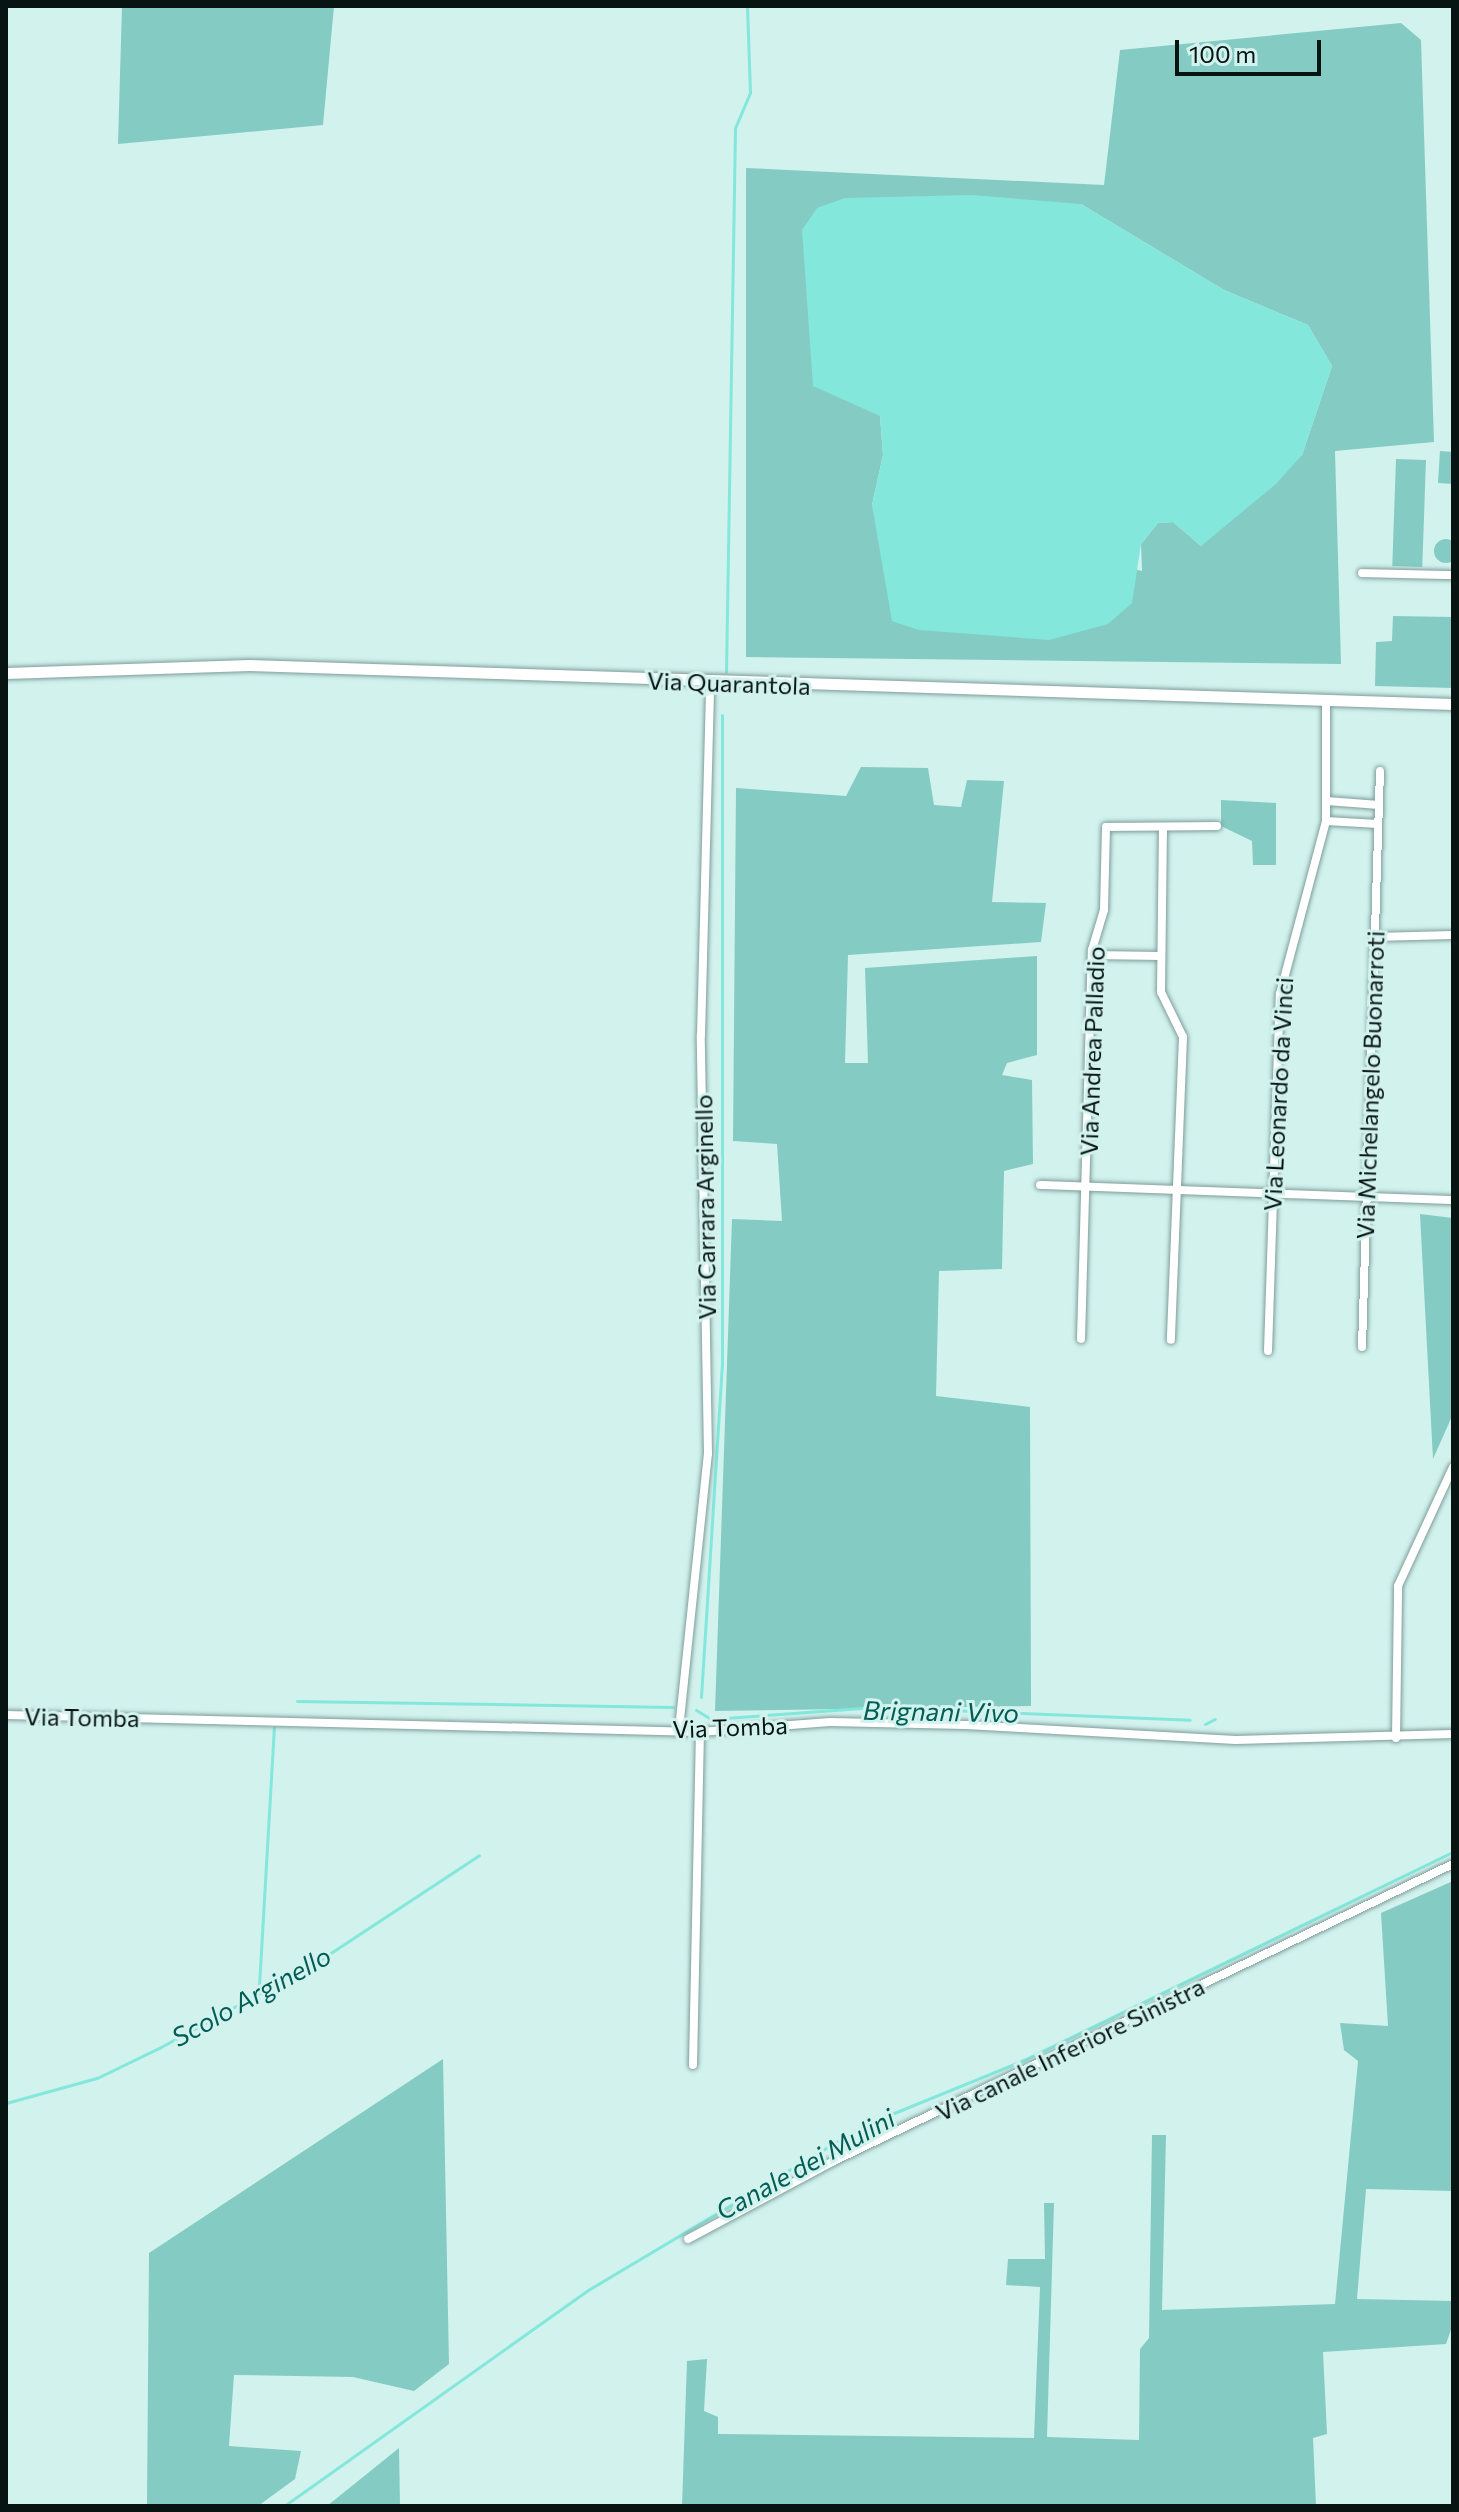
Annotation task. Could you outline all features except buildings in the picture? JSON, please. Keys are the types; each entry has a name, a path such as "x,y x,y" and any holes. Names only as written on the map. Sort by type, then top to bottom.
{"main road":[{"name":"Via Quarantola","path":"6,673 249,665 1453,704"}],"street":[{"path":"1362,573 1453,575"},
{"name":"Via Carrara Arginello","path":"679,1729 708,1454 701,1035 710,682"},
{"name":"Via Leonardo da Vinci","path":"1268,1351 1271,1193 1283,976 1326,821 1326,699"},
{"name":"Via Michelangelo Buonarroti","path":"1362,1347 1380,771"},
{"path":"1327,801 1379,805"},
{"path":"1326,821 1378,824"},
{"name":"Via Andrea Palladio","path":"1081,1339 1092,955 1104,910 1106,827 1217,826"},
{"path":"1163,827 1161,992 1183,1037 1171,1340"},
{"path":"1374,937 1453,935"},
{"path":"1092,955 1161,956"},
{"path":"1040,1185 1453,1200"},
{"path":"1396,1738 1398,1586 1453,1467"},
{"name":"Via Tomba","path":"6,1715 679,1729 700,1732 830,1722 1236,1740 1396,1738 1453,1734"},
{"path":"693,2065 700,1732"},
{"name":"Via canale Inferiore Sinistra","path":"688,2239 832,2162 1453,1864"}],"shaded area":[{"path":"122,6 334,6 323,125 118,144"},
{"path":"1401,23 1421,40 1434,442 1335,451 1341,664 746,657 746,168 1104,185 1120,50","holes":["1081,204 1224,290 1308,325 1332,366 1302,455 1201,546 1173,522 1158,523 1141,544 1142,571 872,505 883,455 880,416"]},
{"path":"972,195 1081,204 1224,290 1308,325 1332,366 1302,455 1276,484 1201,546 1173,522 1158,523 1141,544 1132,603 1108,624 1049,640 919,630 892,621 872,505 883,455 880,416 813,386 802,230 817,208 845,198"},
{"path":"1440,451 1453,452 1453,484 1438,483"},
{"path":"1396,459 1426,460 1422,567 1392,566"},
{"path":"1446,539 1454,543 1458,551 1454,559 1446,563 1438,559 1434,551 1438,543"},
{"path":"1393,616 1453,617 1453,688 1375,686 1376,642 1392,641"},
{"path":"861,767 928,768 934,805 961,807 967,780 1004,781 992,902 1046,903 1041,942 848,955 845,1063 868,1063 865,968 1037,956 1037,1055 1007,1063 1002,1075 1032,1080 1033,1164 1004,1171 1002,1269 939,1271 936,1396 1030,1407 1031,1706 715,1711 732,1219 782,1221 777,1144 733,1141 736,788 846,796"},
{"path":"1221,800 1276,803 1276,865 1253,865 1252,841 1221,826"},
{"path":"1420,1214 1453,1218 1453,1414 1433,1459"},
{"path":"1453,1881 1453,2191 1366,2189 1357,2299 1453,2301 1453,2324 1446,2344 1323,2352 1327,2434 1313,2438 1316,2506 682,2506 687,2361 707,2359 704,2411 718,2417 718,2434 1034,2438 1040,2287 1006,2285 1008,2259 1045,2259 1044,2203 1054,2203 1047,2437 1139,2440 1140,2349 1149,2338 1152,2135 1166,2135 1162,2310 1335,2304 1358,2061 1344,2050 1340,2023 1388,2026 1381,1913"},
{"path":"443,2059 449,2364 414,2391 353,2377 234,2375 229,2446 301,2451 295,2479 258,2506 147,2506 149,2253"},
{"path":"399,2448 400,2506 327,2506"}],"waterway":[{"path":"726,672 735,128 750,92 747,6"},
{"path":"701,1697 722,1365 722,715"},
{"path":"297,1701 673,1707"},
{"name":"Brignani Vivo","path":"696,1710 711,1719 873,1707 1190,1720"},
{"name":"Brignani Vivo","path":"1205,1724 1215,1719"},
{"path":"252,1996 259,1986 274,1727"},
{"name":"Canale dei Mulini","path":"284,2506 588,2290 867,2124 1026,2059 1453,1852"},
{"name":"Scolo Arginello","path":"6,2103 97,2078 159,2048 317,1962 479,1855"}]}
